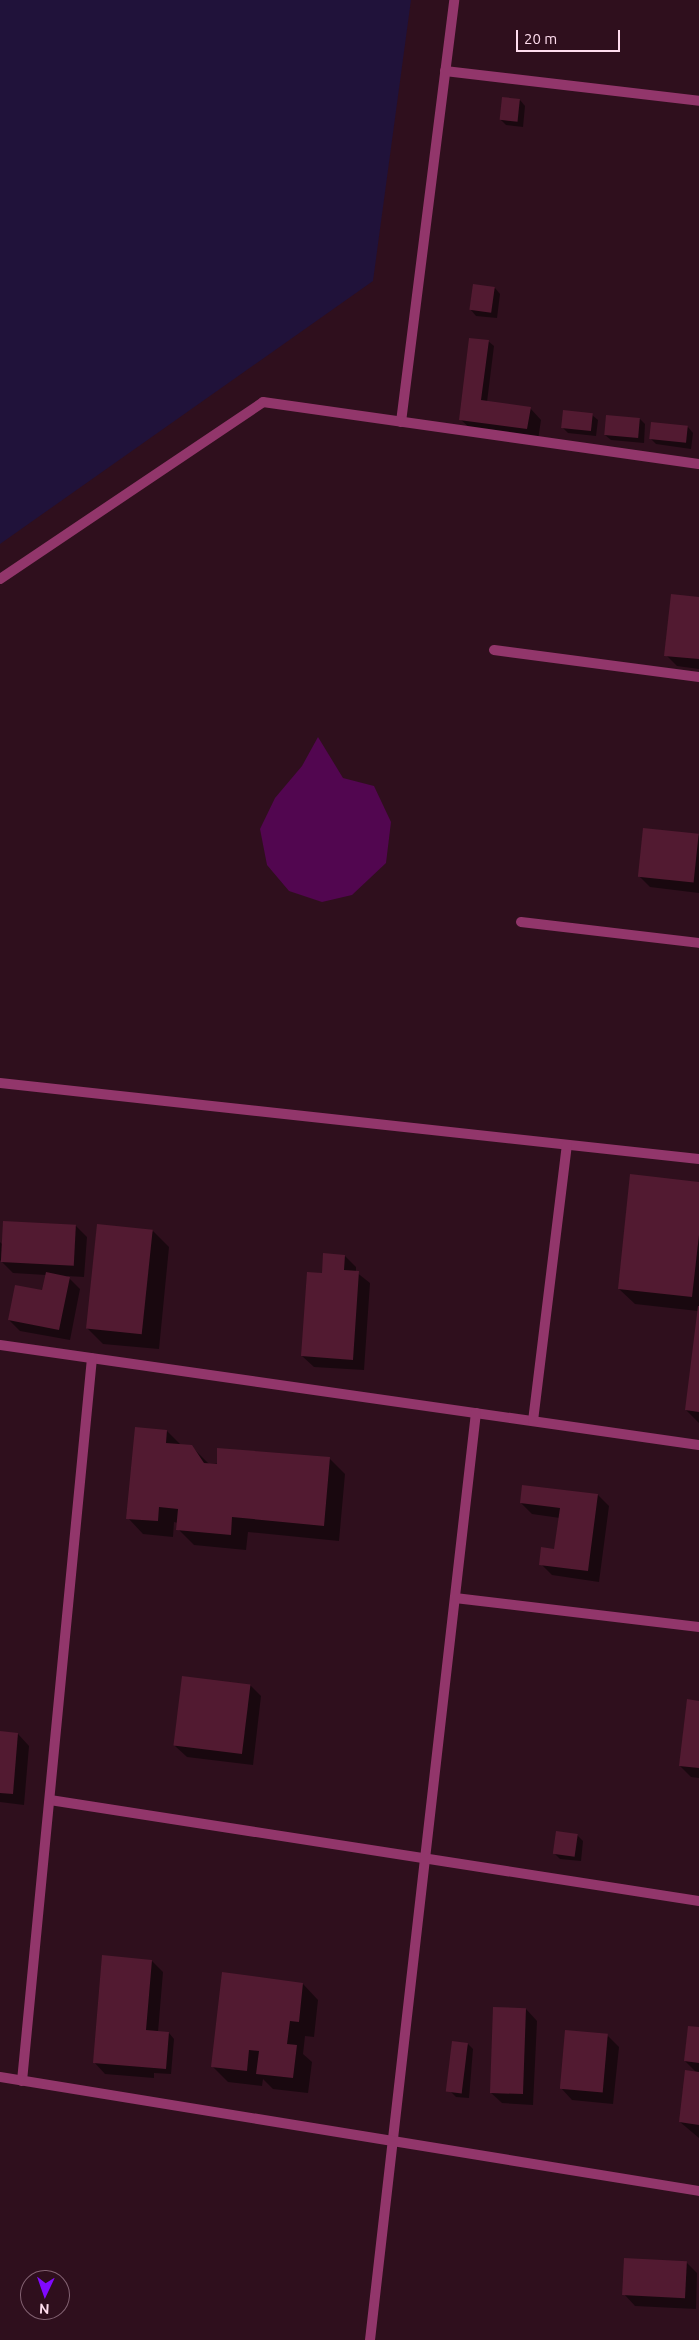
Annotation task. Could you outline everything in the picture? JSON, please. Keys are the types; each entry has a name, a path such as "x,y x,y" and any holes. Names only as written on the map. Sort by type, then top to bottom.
{"street":[{"path":"401,422 454,0"},
{"path":"445,71 699,101"},
{"path":"0,580 263,402 699,464"},
{"path":"494,650 699,677"},
{"path":"521,922 699,943"},
{"path":"0,1083 699,1159"},
{"path":"533,1421 567,1145"},
{"path":"0,1345 699,1444"},
{"path":"22,2081 92,1358"},
{"path":"370,2340 476,1413"},
{"path":"455,1598 699,1627"},
{"path":"50,1800 699,1900"},
{"path":"0,2077 699,2191"}],"shaded area":[{"path":"0,0 411,0 373,281 0,544"},
{"path":"318,737 343,778 374,786 391,822 386,863 352,895 322,902 289,891 267,865 260,829 275,798 302,766"}],"building":[{"path":"502,97 520,99 517,122 500,120"},
{"path":"473,284 495,287 491,313 469,310"},
{"path":"469,338 489,340 481,400 531,407 527,429 459,420"},
{"path":"563,410 593,413 591,431 561,428"},
{"path":"606,415 640,418 638,438 604,435"},
{"path":"651,422 688,426 686,443 649,439"},
{"path":"671,594 699,597 699,659 664,656"},
{"path":"643,828 699,834 694,883 638,877"},
{"path":"630,1174 699,1182 699,1235 692,1297 618,1289"},
{"path":"3,1221 76,1225 74,1266 1,1262"},
{"path":"97,1224 153,1230 142,1334 86,1328"},
{"path":"323,1253 345,1255 344,1270 359,1271 353,1360 301,1356 307,1272 322,1273"},
{"path":"46,1272 70,1277 59,1330 8,1320 15,1285 42,1290"},
{"path":"699,1306 699,1412 685,1410"},
{"path":"135,1427 167,1430 166,1443 192,1445 204,1463 217,1464 217,1448 330,1457 324,1526 232,1517 231,1535 176,1530 178,1509 159,1507 158,1521 126,1519"},
{"path":"522,1485 598,1494 588,1571 539,1565 541,1547 554,1549 560,1508 520,1503"},
{"path":"182,1676 250,1684 242,1754 173,1745"},
{"path":"687,1699 699,1701 699,1768 679,1766"},
{"path":"0,1731 18,1733 13,1794 0,1793"},
{"path":"556,1831 578,1834 575,1857 553,1854"},
{"path":"102,1955 152,1960 146,2030 169,2032 166,2069 93,2063"},
{"path":"222,1972 303,1983 299,2022 290,2021 287,2044 297,2045 293,2078 256,2074 259,2051 249,2050 247,2071 211,2067"},
{"path":"493,2007 526,2008 523,2094 490,2093"},
{"path":"688,2026 699,2027 699,2063 684,2061"},
{"path":"565,2030 608,2034 603,2093 560,2089"},
{"path":"452,2041 468,2043 462,2094 446,2092"},
{"path":"685,2070 699,2072 699,2125 679,2122"},
{"path":"624,2258 687,2261 685,2298 622,2295"}]}
